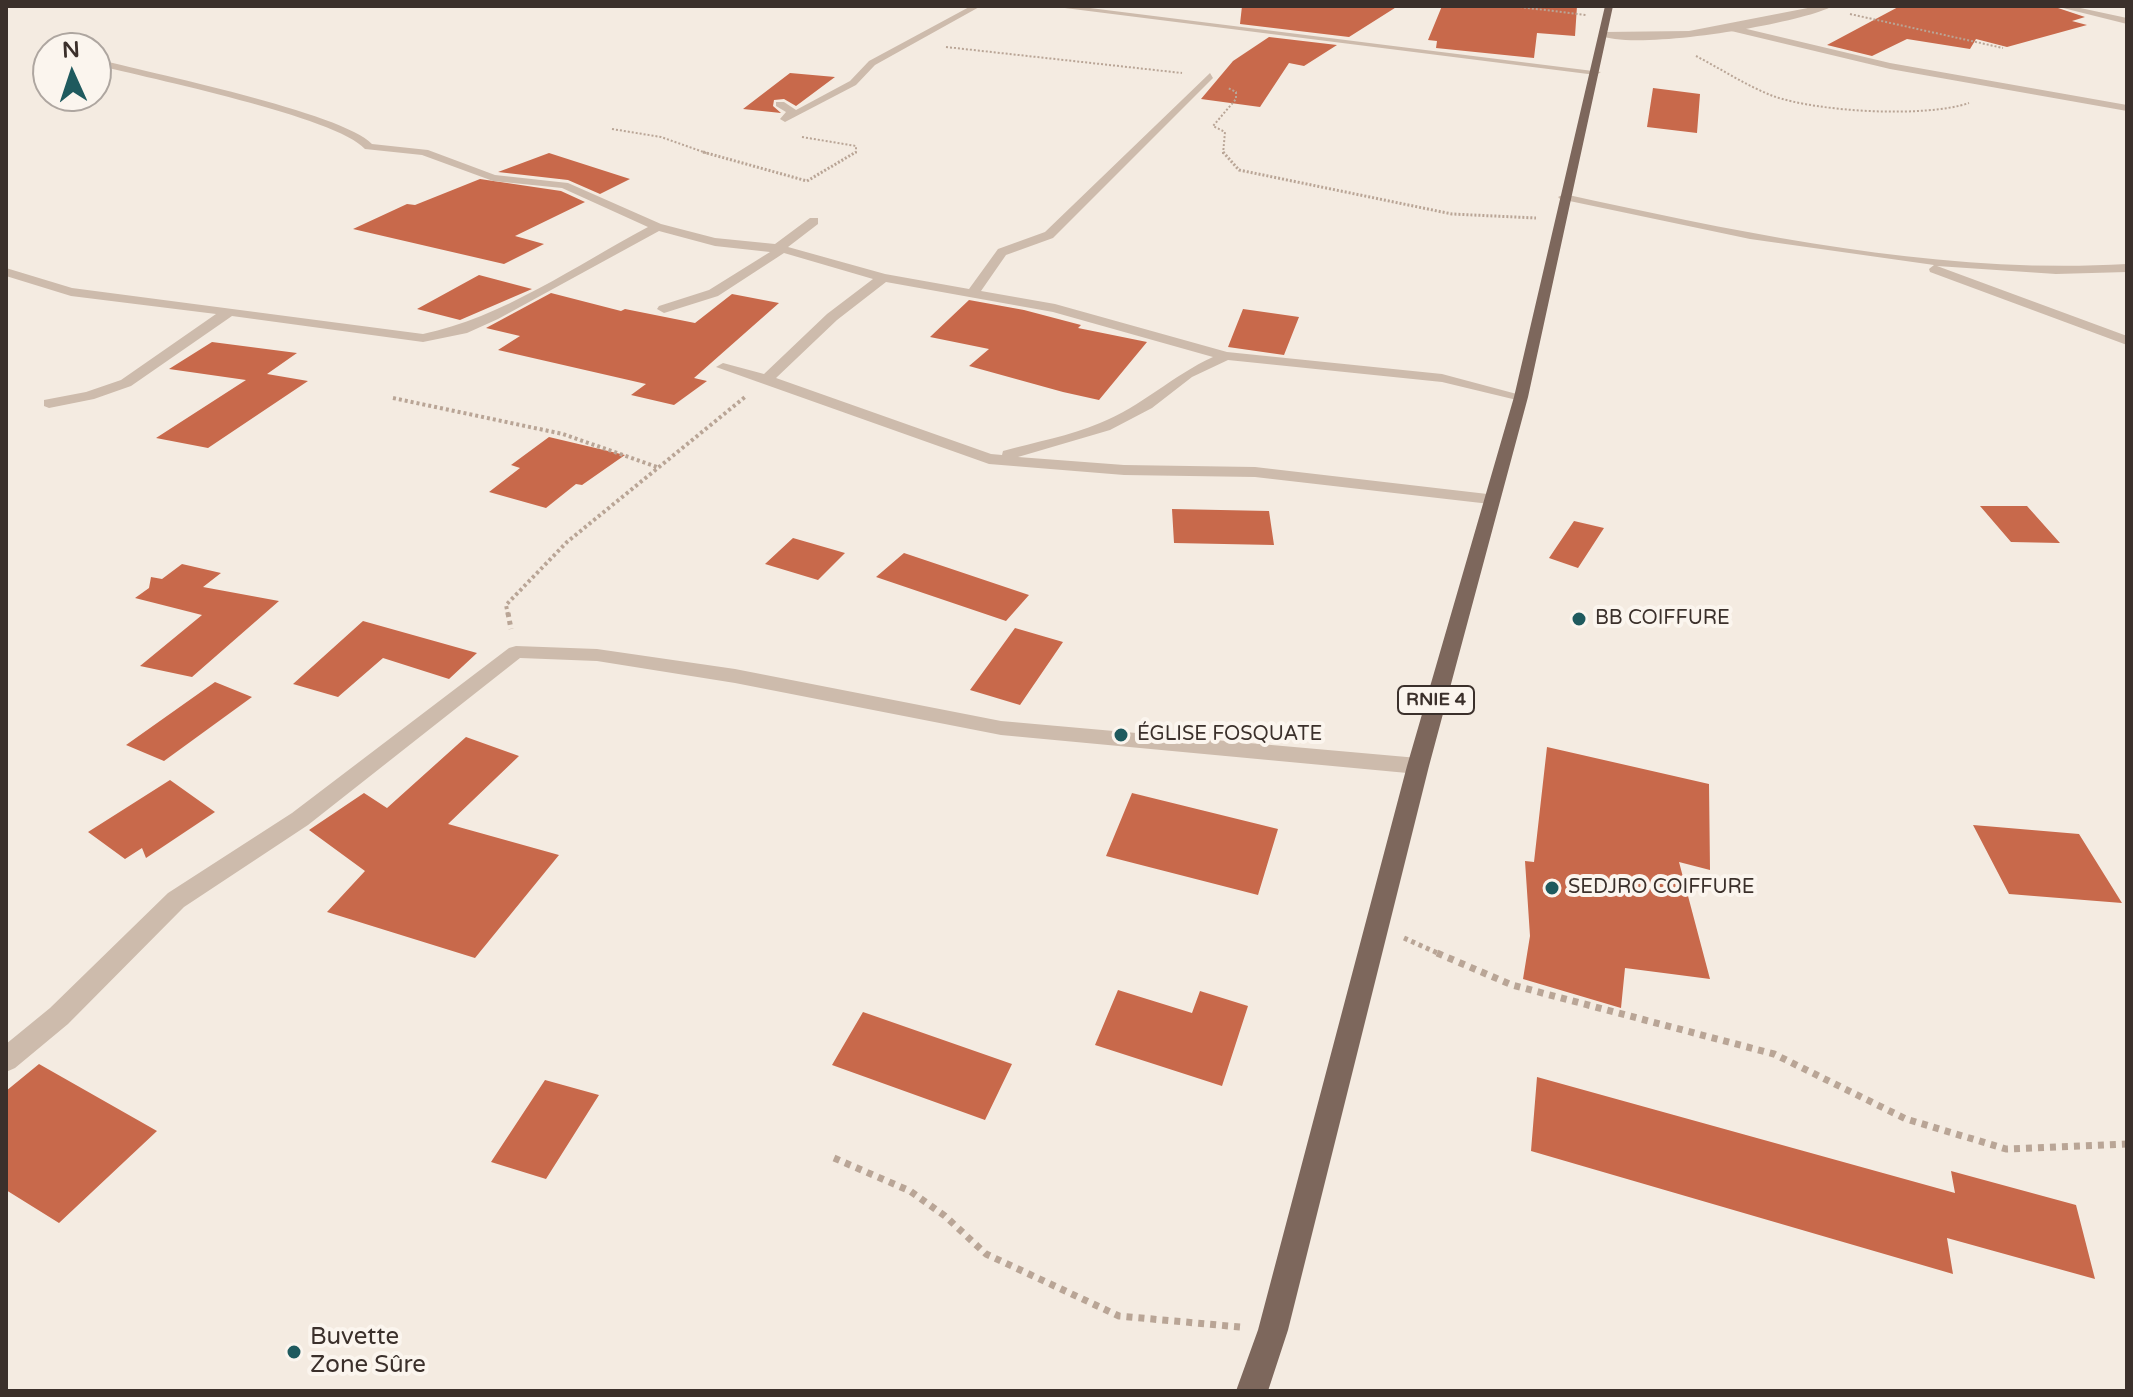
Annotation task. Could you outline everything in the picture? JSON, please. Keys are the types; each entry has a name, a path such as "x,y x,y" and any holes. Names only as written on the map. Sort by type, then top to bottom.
{"main road":[{"name":"RNIE 4","path":"1252,1391 1273,1330 1418,766 1490,499 1521,397 1564,197 1607,19"}],"street":[{"path":"780,104 792,111 785,119 795,115 853,83 863,75 865,68 977,6"},
{"path":"1053,6 1596,72"},
{"path":"1607,19 1668,39 1827,6"},
{"path":"2059,6 2127,21"},
{"path":"1730,28 1986,85 2127,108"},
{"path":"112,66 316,119 361,138 369,147 424,152 493,178 564,185 657,227 715,242 780,249 883,278 1055,308 1226,356 1442,378 1521,397"},
{"path":"974,292 1002,252 1049,235 1210,76"},
{"path":"1564,197 1777,240 1905,258 2043,270 2127,268"},
{"path":"664,309 703,300 726,290 814,221"},
{"path":"6,272 71,292 423,338 462,330 493,316 657,227"},
{"path":"1905,258 2127,341"},
{"path":"765,381 832,317 883,278"},
{"path":"49,403 89,396 126,383 229,312"},
{"path":"989,459 1105,427 1147,405 1187,374 1226,356"},
{"path":"723,367 784,385 989,459 1124,470 1255,472 1490,499"},
{"path":"6,1060 59,1016 176,900 300,819 516,652 597,655 735,676 1001,728 1418,766"}],"path":[{"path":"1512,6 1607,19"},
{"path":"1827,6 2003,48"},
{"path":"1668,39 1714,67 1740,76 1774,96 1837,109 1948,110 1967,105 1986,85"},
{"path":"909,42 1210,76 1237,96 1213,126 1225,132 1220,147 1223,156 1239,170 1452,214 1520,215 1560,221"},
{"path":"612,129 666,139 712,157 773,172 794,182 806,181 856,155 856,146 813,136 796,137"},
{"path":"516,652 506,605 567,542 765,381"},
{"path":"393,398 457,409 563,434 658,468"},
{"path":"1377,926 1512,985 1774,1054 1906,1119 2006,1149 2127,1144"},
{"path":"834,1158 910,1191 945,1216 986,1254 1119,1316 1273,1330"}],"building":[{"path":"1242,6 1398,6 1349,37 1240,24"},
{"path":"1442,6 1577,6 1575,36 1537,33 1534,58 1436,48 1437,41 1428,40"},
{"path":"1900,6 2052,6 2085,17 2072,21 2087,25 2007,47 1976,39 1970,49 1907,39 1872,56 1827,45"},
{"path":"1269,37 1337,45 1304,66 1289,63 1260,107 1201,99 1233,61"},
{"path":"790,73 835,77 796,106 784,99 774,100 773,106 781,113 743,109"},
{"path":"1653,88 1700,94 1697,133 1647,127"},
{"path":"549,153 630,179 600,194 568,180 498,172"},
{"path":"480,179 561,191 585,202 515,236 544,244 504,264 353,229 407,204 415,205"},
{"path":"479,275 532,289 460,320 417,309"},
{"path":"551,293 621,311 625,309 695,323 732,294 779,303 694,378 707,381 674,405 631,395 646,384 498,350 520,336 486,328"},
{"path":"969,300 1024,310 1081,325 1078,328 1147,342 1099,400 1063,392 969,366 989,349 930,337"},
{"path":"1243,309 1299,317 1284,355 1228,347"},
{"path":"212,342 297,353 267,374 308,381 208,448 156,438 246,380 169,369"},
{"path":"549,437 625,455 582,485 576,484 546,508 489,492 520,468 511,465"},
{"path":"1980,506 2027,506 2060,543 2011,542"},
{"path":"1172,509 1269,511 1274,545 1174,543"},
{"path":"1574,521 1604,528 1578,568 1549,558"},
{"path":"793,538 845,553 818,580 765,564"},
{"path":"904,553 1029,595 1006,621 876,577"},
{"path":"182,564 221,573 203,587 279,601 192,677 140,666 202,615 135,598 149,588 151,577 162,579"},
{"path":"363,621 477,653 449,679 383,658 338,697 293,684"},
{"path":"1015,628 1063,642 1020,705 970,690"},
{"path":"215,682 252,697 164,761 126,745"},
{"path":"466,737 519,756 448,824 559,855 475,958 327,912 365,871 309,830 364,793 387,808"},
{"path":"1547,747 1709,784 1710,870 1679,862 1710,979 1625,968 1621,1008 1523,979 1530,936 1525,861 1534,862"},
{"path":"170,780 215,812 146,858 142,848 125,859 88,832"},
{"path":"1132,793 1278,829 1258,895 1106,856"},
{"path":"1973,825 2079,834 2122,903 2009,894"},
{"path":"1118,990 1192,1013 1200,991 1248,1006 1222,1086 1095,1045"},
{"path":"863,1012 1012,1064 985,1120 832,1065"},
{"path":"39,1064 157,1131 59,1223 6,1190 6,1091"},
{"path":"1537,1077 1955,1193 1951,1171 2076,1205 2095,1279 1947,1238 1953,1274 1531,1151"},
{"path":"545,1080 599,1095 546,1179 491,1162"}],"place":[{"name":"BB COIFFURE","path":"1579,619"},
{"name":"ÉGLISE FOSQUATE","path":"1121,735"},
{"name":"SEDJRO COIFFURE","path":"1552,888"},
{"name":"Buvette Zone Sûre","path":"294,1352"}]}
